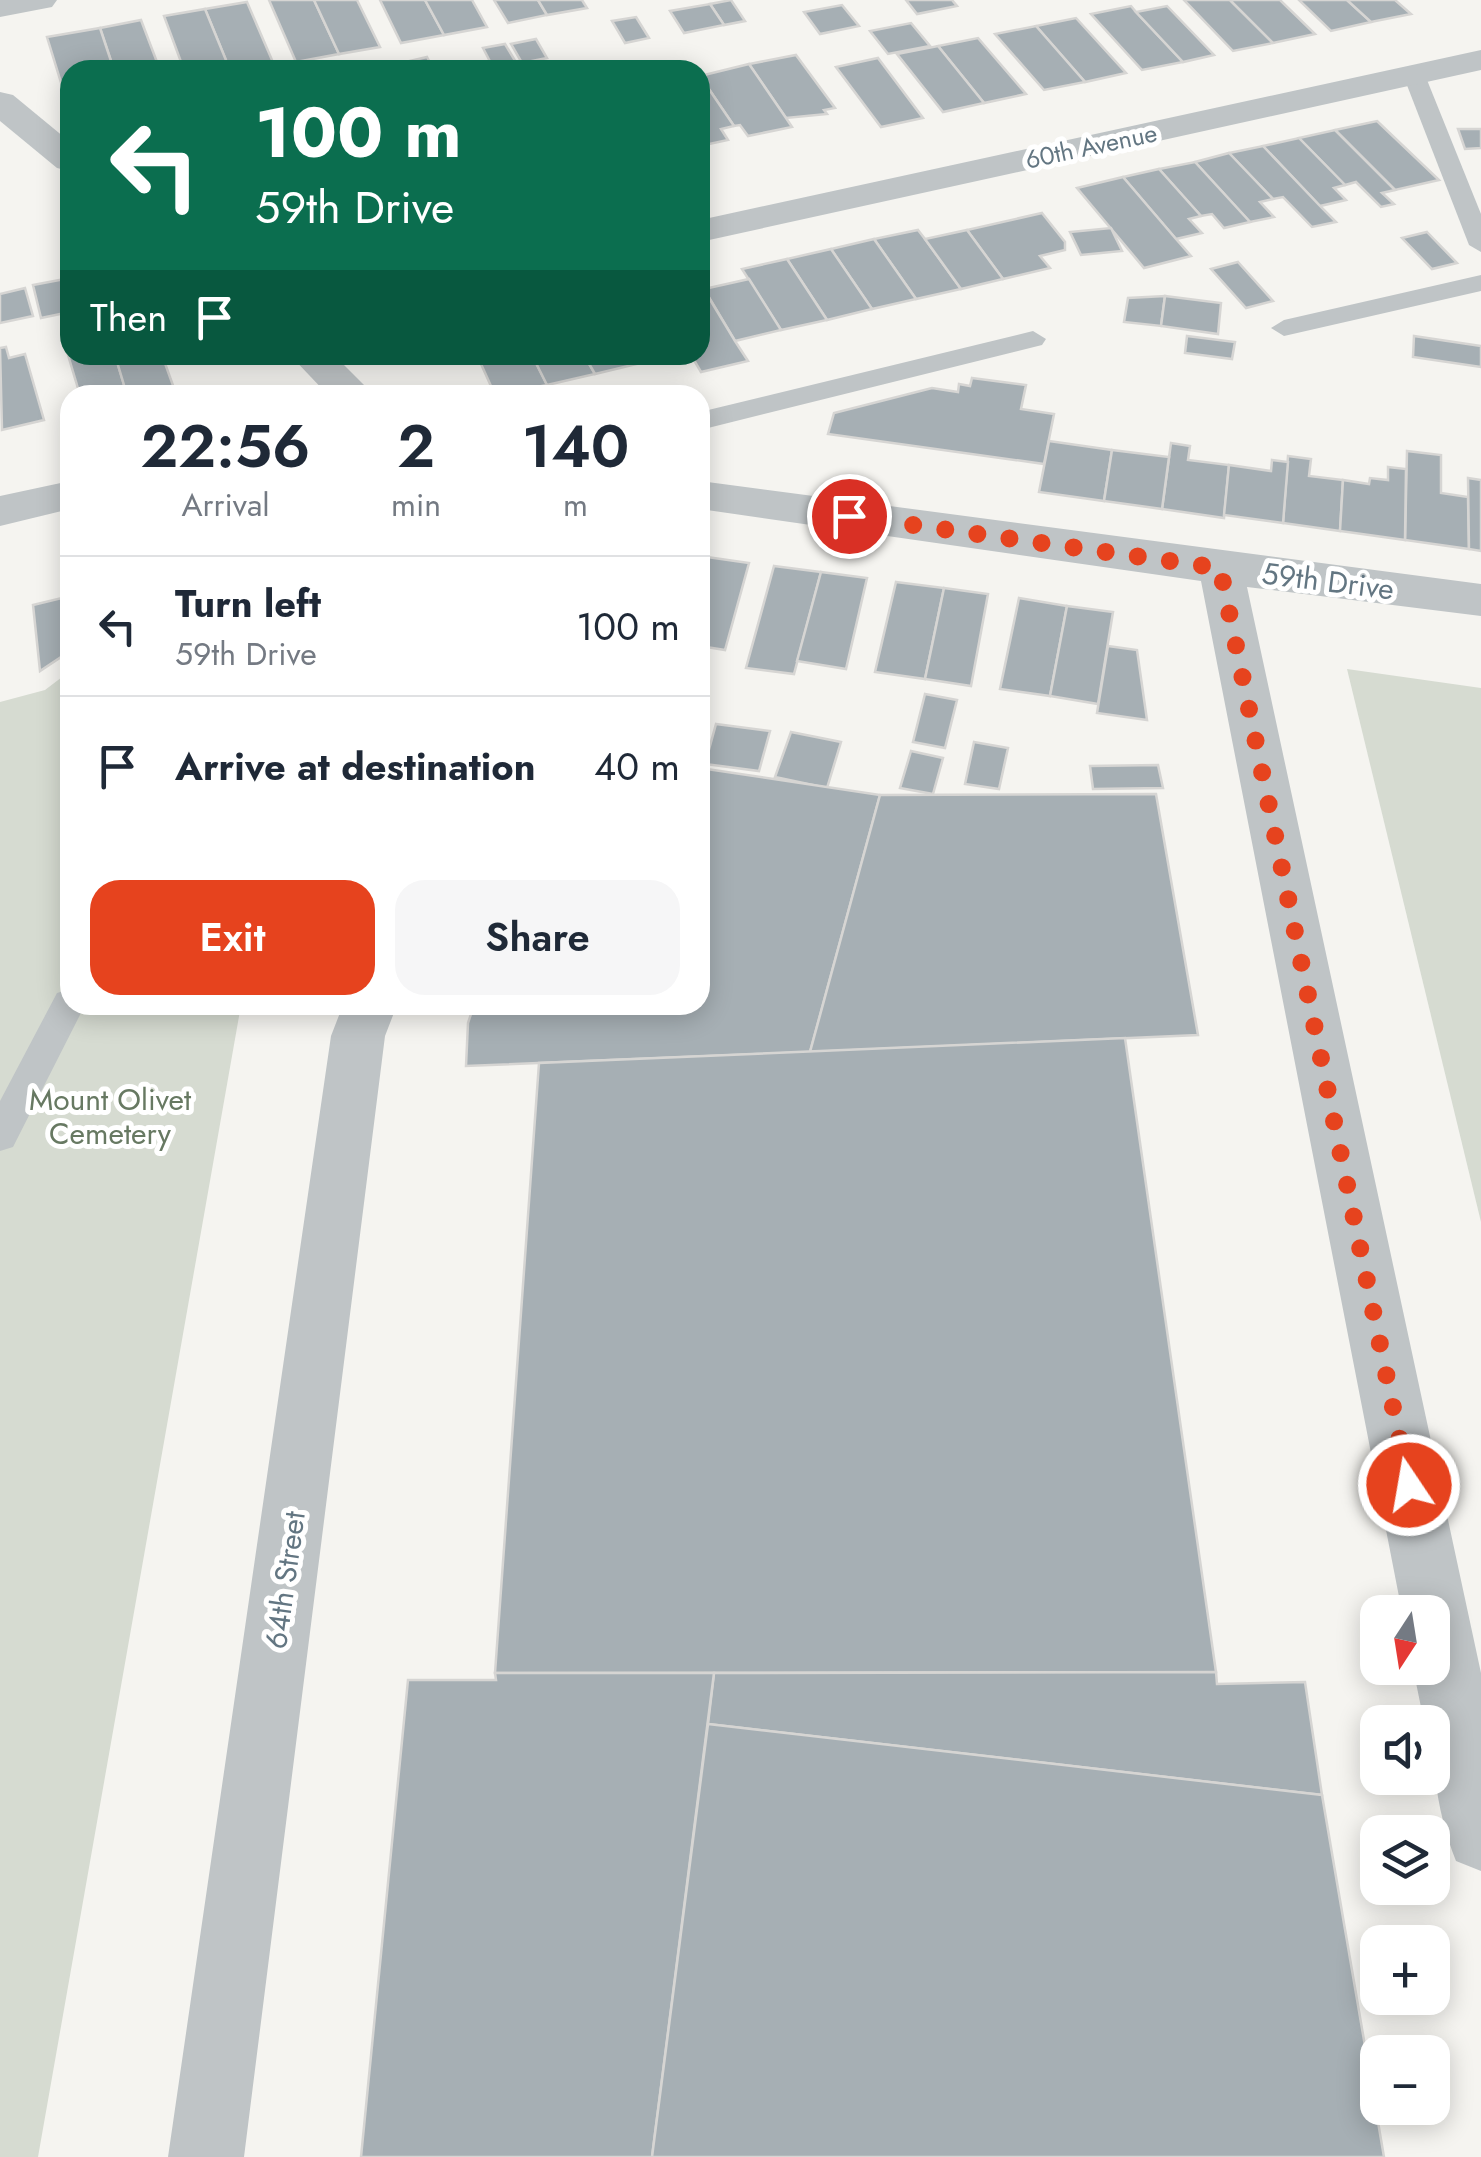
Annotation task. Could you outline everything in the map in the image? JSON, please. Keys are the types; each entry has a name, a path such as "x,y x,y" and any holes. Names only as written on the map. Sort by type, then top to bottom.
{"street":[{"path":"0,7 40,0"},
{"name":"60th Avenue","path":"710,228 1481,60"},
{"path":"6,114 60,153"},
{"path":"321,365 342,385"},
{"path":"0,511 60,497"},
{"name":"59th Drive","path":"710,497 1481,600"},
{"path":"1220,568 1481,1836"},
{"name":"64th Street","path":"206,2157 358,1036 366,1015"}],"lane":[{"path":"1414,75 1481,245"},
{"path":"1284,328 1481,283"},
{"path":"710,419 1034,339"},
{"path":"0,1136 62,1015"}],"green space":[{"path":"1347,669 1481,688 1481,1222"},
{"name":"Mount Olivet Cemetery","path":"60,679 60,1015 239,1015 38,2157 0,2157 0,702 45,690"}],"building":[{"path":"269,0 314,0 339,54 295,60"},
{"path":"314,0 357,0 380,47 339,54"},
{"path":"380,0 425,0 444,35 401,43"},
{"path":"425,0 472,0 487,27 444,35"},
{"path":"494,0 538,0 547,15 508,23"},
{"path":"538,0 582,0 587,8 547,15"},
{"path":"731,0 745,21 724,25 710,4"},
{"path":"906,0 952,0 957,6 917,14"},
{"path":"1184,0 1230,0 1273,43 1233,51"},
{"path":"1230,0 1280,0 1315,34 1273,43"},
{"path":"1299,0 1347,0 1371,22 1331,31"},
{"path":"1347,0 1395,0 1411,14 1371,22"},
{"path":"247,2 272,60 226,60 205,9"},
{"path":"710,4 724,25 684,33 670,11"},
{"path":"842,5 859,26 820,34 804,12"},
{"path":"1131,6 1183,62 1142,70 1091,14"},
{"path":"1167,6 1214,55 1183,62 1136,12"},
{"path":"205,9 226,60 180,60 164,16"},
{"path":"636,17 649,38 625,43 612,21"},
{"path":"1076,18 1126,73 1085,82 1036,26"},
{"path":"141,20 156,60 111,60 100,28"},
{"path":"911,23 930,46 888,54 870,31"},
{"path":"1036,26 1085,82 1044,90 995,34"},
{"path":"100,28 111,60 60,60 60,79 47,37"},
{"path":"978,38 1026,94 984,103 938,46"},
{"path":"536,39 547,58 520,60 511,44"},
{"path":"505,44 515,60 489,60 483,48"},
{"path":"938,46 984,103 943,112 897,54"},
{"path":"796,55 835,108 824,110 827,114 786,118 749,64"},
{"path":"878,58 923,118 881,127 836,67"},
{"path":"749,64 792,127 748,136 740,125 734,126 710,91 710,74"},
{"path":"710,91 734,126 721,129 728,140 710,144"},
{"path":"1377,121 1439,180 1395,190 1335,130"},
{"path":"1458,129 1481,129 1481,148 1465,149"},
{"path":"1335,130 1395,190 1382,193 1394,204 1381,207 1356,182 1345,185 1299,138"},
{"path":"1299,138 1345,185 1334,188 1346,200 1320,206 1263,146"},
{"path":"1263,146 1336,222 1312,227 1283,197 1273,199 1229,153"},
{"path":"1229,153 1273,199 1260,202 1274,217 1250,222 1195,162"},
{"path":"1195,162 1250,222 1224,228 1212,214 1201,216 1159,169"},
{"path":"1159,169 1201,216 1189,219 1202,233 1176,239 1123,177"},
{"path":"1123,177 1191,256 1144,268 1077,188"},
{"path":"1042,213 1065,242 1065,250 1040,256 1050,268 1003,279 967,230"},
{"path":"1111,228 1122,251 1081,255 1070,232"},
{"path":"918,230 961,289 916,299 874,239"},
{"path":"967,230 1003,279 961,289 925,239"},
{"path":"1427,232 1457,263 1432,269 1402,238"},
{"path":"874,239 916,299 872,309 831,249"},
{"path":"831,249 872,309 827,320 787,259"},
{"path":"787,259 827,320 781,330 742,269"},
{"path":"1238,262 1273,301 1246,308 1211,269"},
{"path":"749,279 781,330 735,341 710,299 710,288"},
{"path":"60,280 60,314 41,318 33,285"},
{"path":"25,288 33,316 0,323 0,294"},
{"path":"1165,296 1161,326 1124,322 1128,298"},
{"path":"1165,296 1221,303 1218,334 1161,326"},
{"path":"710,299 748,361 701,372 697,365 710,365"},
{"path":"1187,336 1235,342 1232,359 1185,353"},
{"path":"1414,336 1481,346 1481,367 1413,357"},
{"path":"6,347 9,358 25,354 44,420 2,430 0,348"},
{"path":"71,365 118,365 124,385 77,385"},
{"path":"118,365 166,365 173,385 124,385"},
{"path":"482,365 537,365 547,385 490,385"},
{"path":"537,365 590,365 595,374 547,385"},
{"path":"590,365 633,365 595,374"},
{"path":"972,378 1026,385 1021,409 1054,414 1044,464 828,434 834,413 932,388 958,392 959,384 970,386"},
{"path":"1049,441 1112,450 1104,501 1039,492"},
{"path":"1171,443 1190,446 1188,460 1229,465 1224,518 1162,509"},
{"path":"1112,450 1169,457 1162,509 1104,501"},
{"path":"1407,451 1441,455 1441,493 1468,497 1469,549 1405,540"},
{"path":"1288,456 1311,459 1309,476 1343,480 1340,531 1283,523"},
{"path":"1272,460 1288,462 1283,523 1224,515 1229,465 1271,471"},
{"path":"1388,467 1406,469 1405,540 1340,531 1343,480 1369,484 1370,478 1388,480"},
{"path":"1468,478 1481,480 1481,551 1469,549"},
{"path":"710,557 749,563 725,650 710,648"},
{"path":"774,566 821,572 794,674 746,668"},
{"path":"821,572 867,578 846,669 797,661"},
{"path":"896,582 944,588 925,679 875,672"},
{"path":"944,588 988,594 971,686 925,679"},
{"path":"60,598 60,658 40,671 33,605"},
{"path":"1019,598 1067,606 1050,696 1000,689"},
{"path":"1067,606 1113,612 1098,704 1050,696"},
{"path":"1108,646 1137,650 1147,720 1097,713"},
{"path":"925,694 957,700 945,748 913,742"},
{"path":"716,724 770,731 759,771 710,765"},
{"path":"791,732 841,742 827,788 775,777"},
{"path":"974,742 1008,748 999,789 965,784"},
{"path":"911,751 943,758 933,794 900,788"},
{"path":"1158,765 1163,788 1093,789 1090,766"},
{"path":"710,770 880,795 810,1052 466,1066 471,1015 710,1015"},
{"path":"1156,794 1198,1035 810,1052 880,795"},
{"path":"1125,1038 1216,1672 495,1673 539,1063"},
{"path":"1216,1672 1217,1684 1305,1682 1322,1795 708,1724 714,1673"},
{"path":"495,1673 714,1673 652,2157 361,2157 408,1680 496,1680"},
{"path":"708,1724 1322,1795 1363,2035 1360,2035 1360,2125 1379,2125 1384,2157 652,2157"}],"route":[{"path":"849,516 1220,568 1409,1485"}]}
